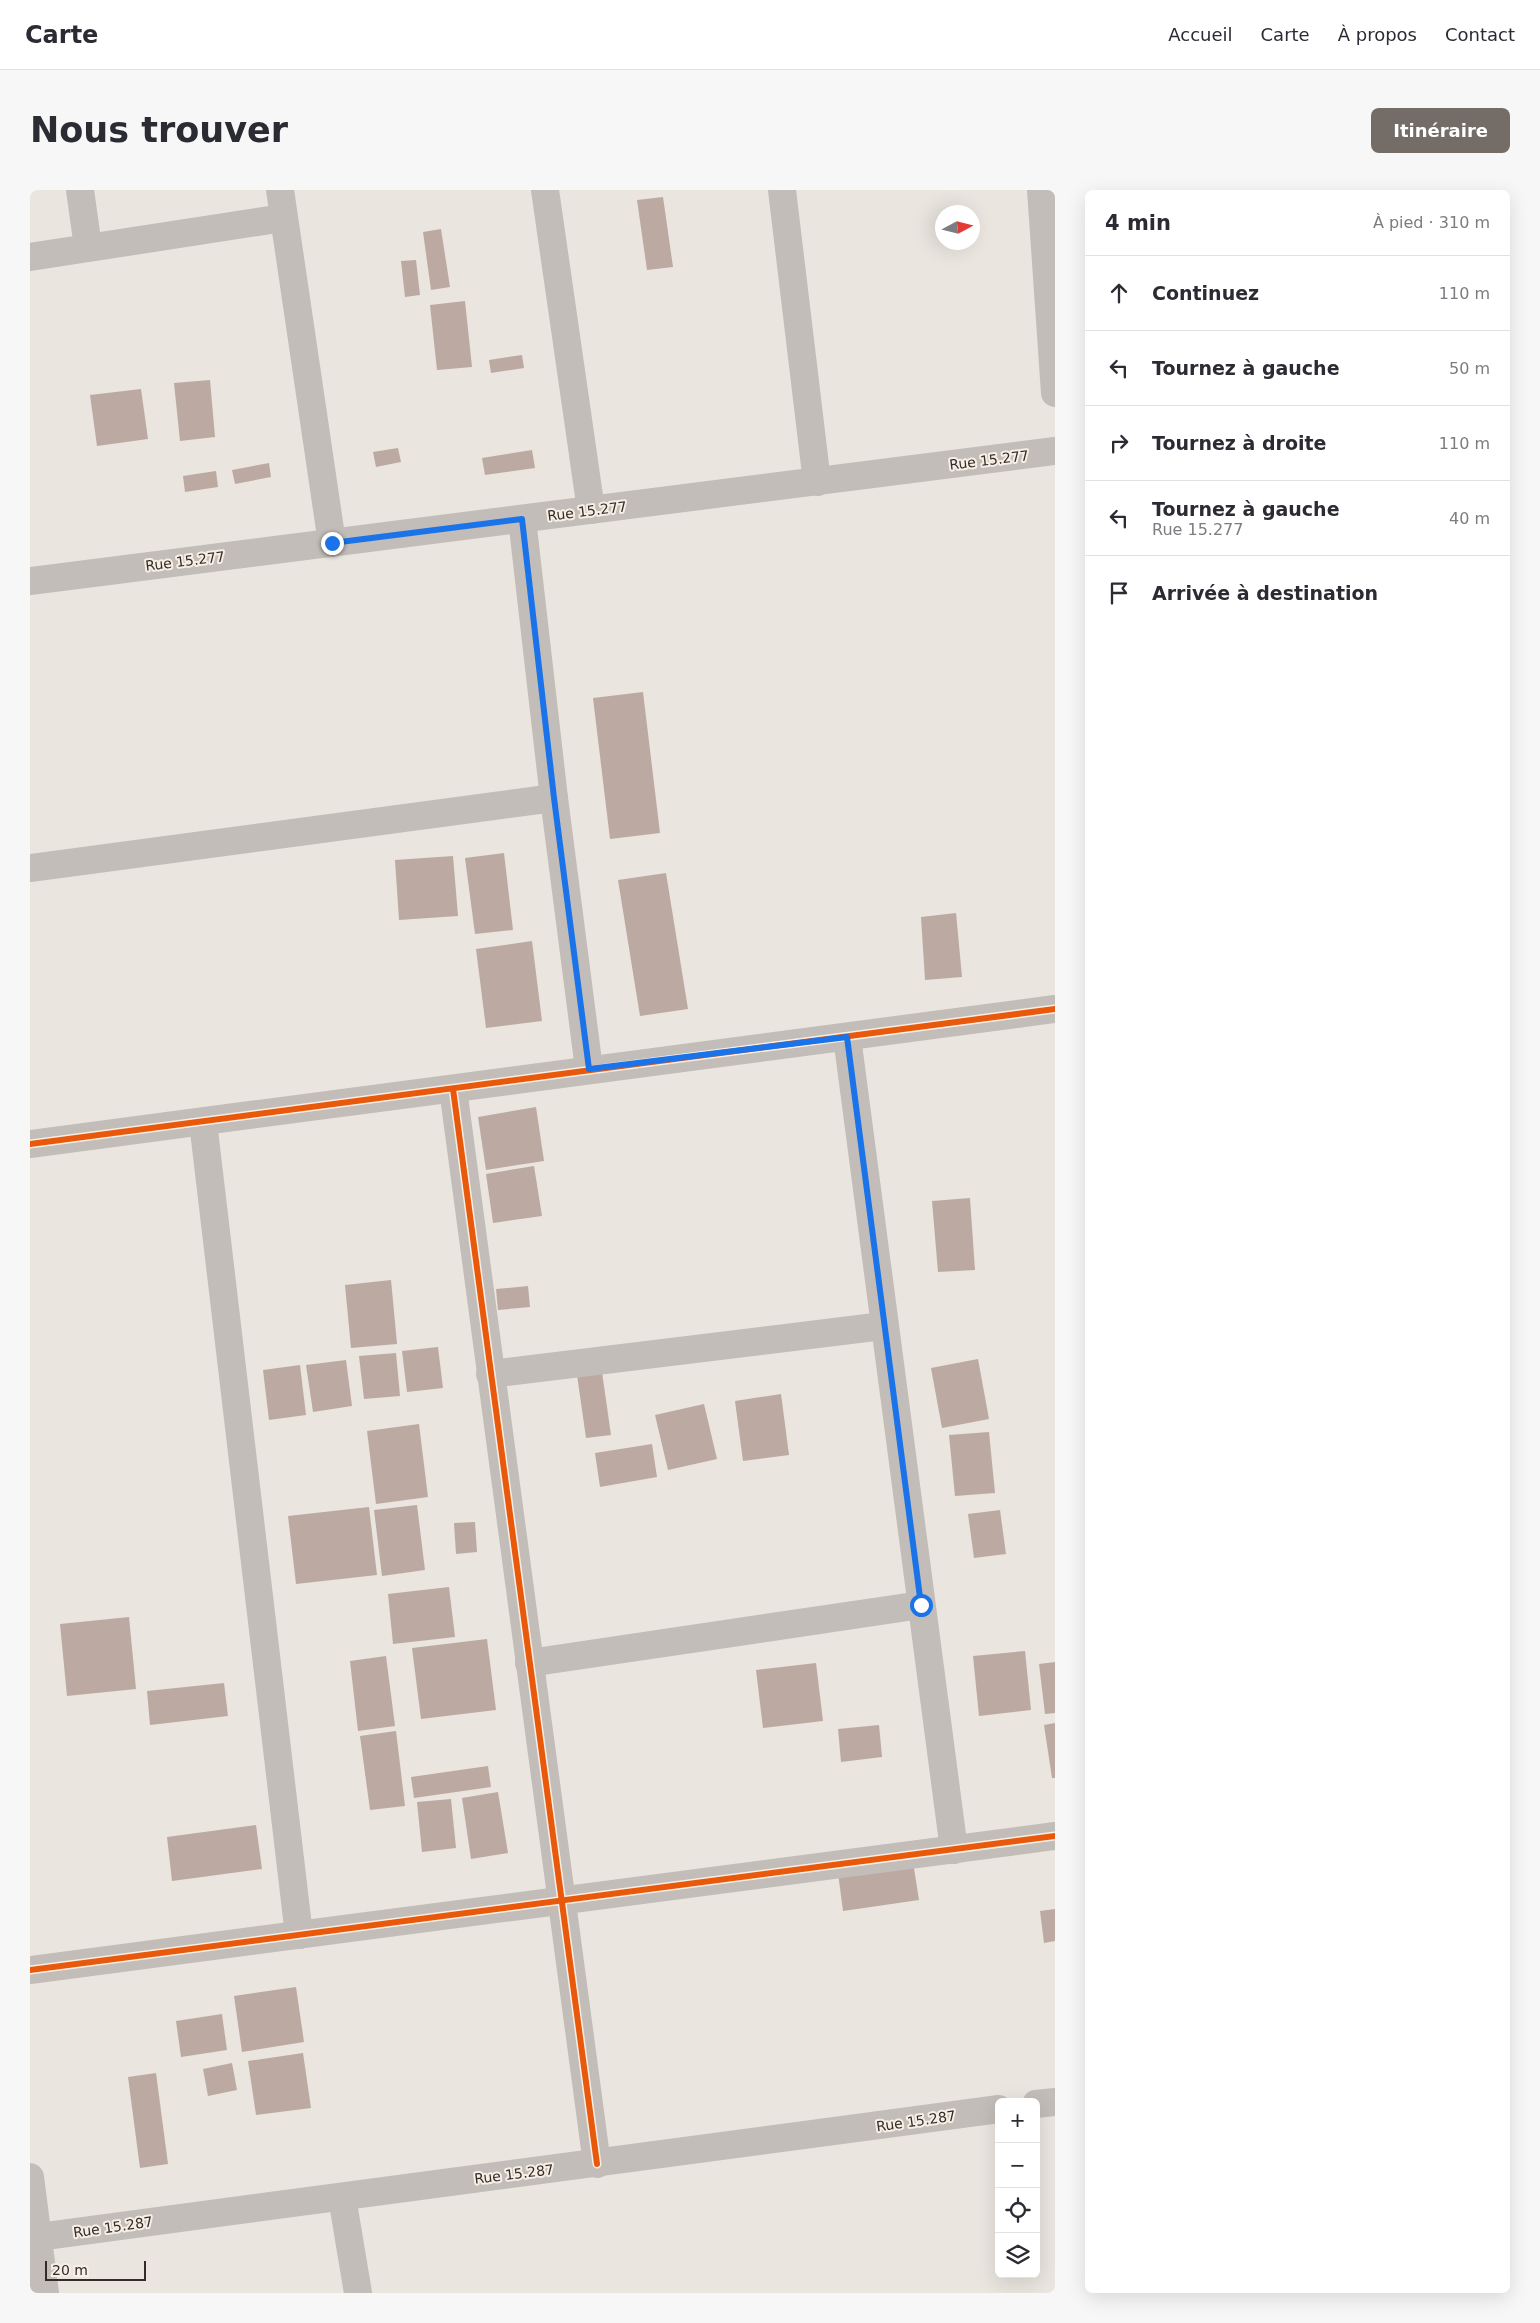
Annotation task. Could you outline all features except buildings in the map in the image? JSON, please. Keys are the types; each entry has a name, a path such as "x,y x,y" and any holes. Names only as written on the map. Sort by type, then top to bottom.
{"street":[{"path":"80,190 88,247"},
{"path":"280,190 332,543"},
{"path":"545,190 591,510"},
{"path":"782,190 817,482"},
{"path":"1041,190 1055,393"},
{"path":"30,257 284,218"},
{"name":"Rue 15.277","path":"30,581 1055,451"},
{"path":"522,519 554,798 589,1069"},
{"path":"30,868 554,798"},
{"path":"30,1144 1055,1009"},
{"path":"847,1037 883,1326 954,1850"},
{"path":"453,1089 597,2164"},
{"path":"203,1122 299,1935"},
{"path":"490,1374 883,1326"},
{"path":"529,1663 921,1605"},
{"path":"30,1970 1055,1836"},
{"path":"1040,2104 1055,2102"},
{"name":"Rue 15.287","path":"34,2238 995,2110"},
{"path":"30,2177 34,2238 45,2293"},
{"path":"342,2197 358,2293"}],"cycle path":[{"path":"30,1144 1055,1009"},
{"path":"453,1089 597,2164"},
{"path":"30,1970 1055,1836"}],"route":[{"path":"332,543 522,519 554,798 589,1069 847,1037 883,1326 921,1605"}]}
